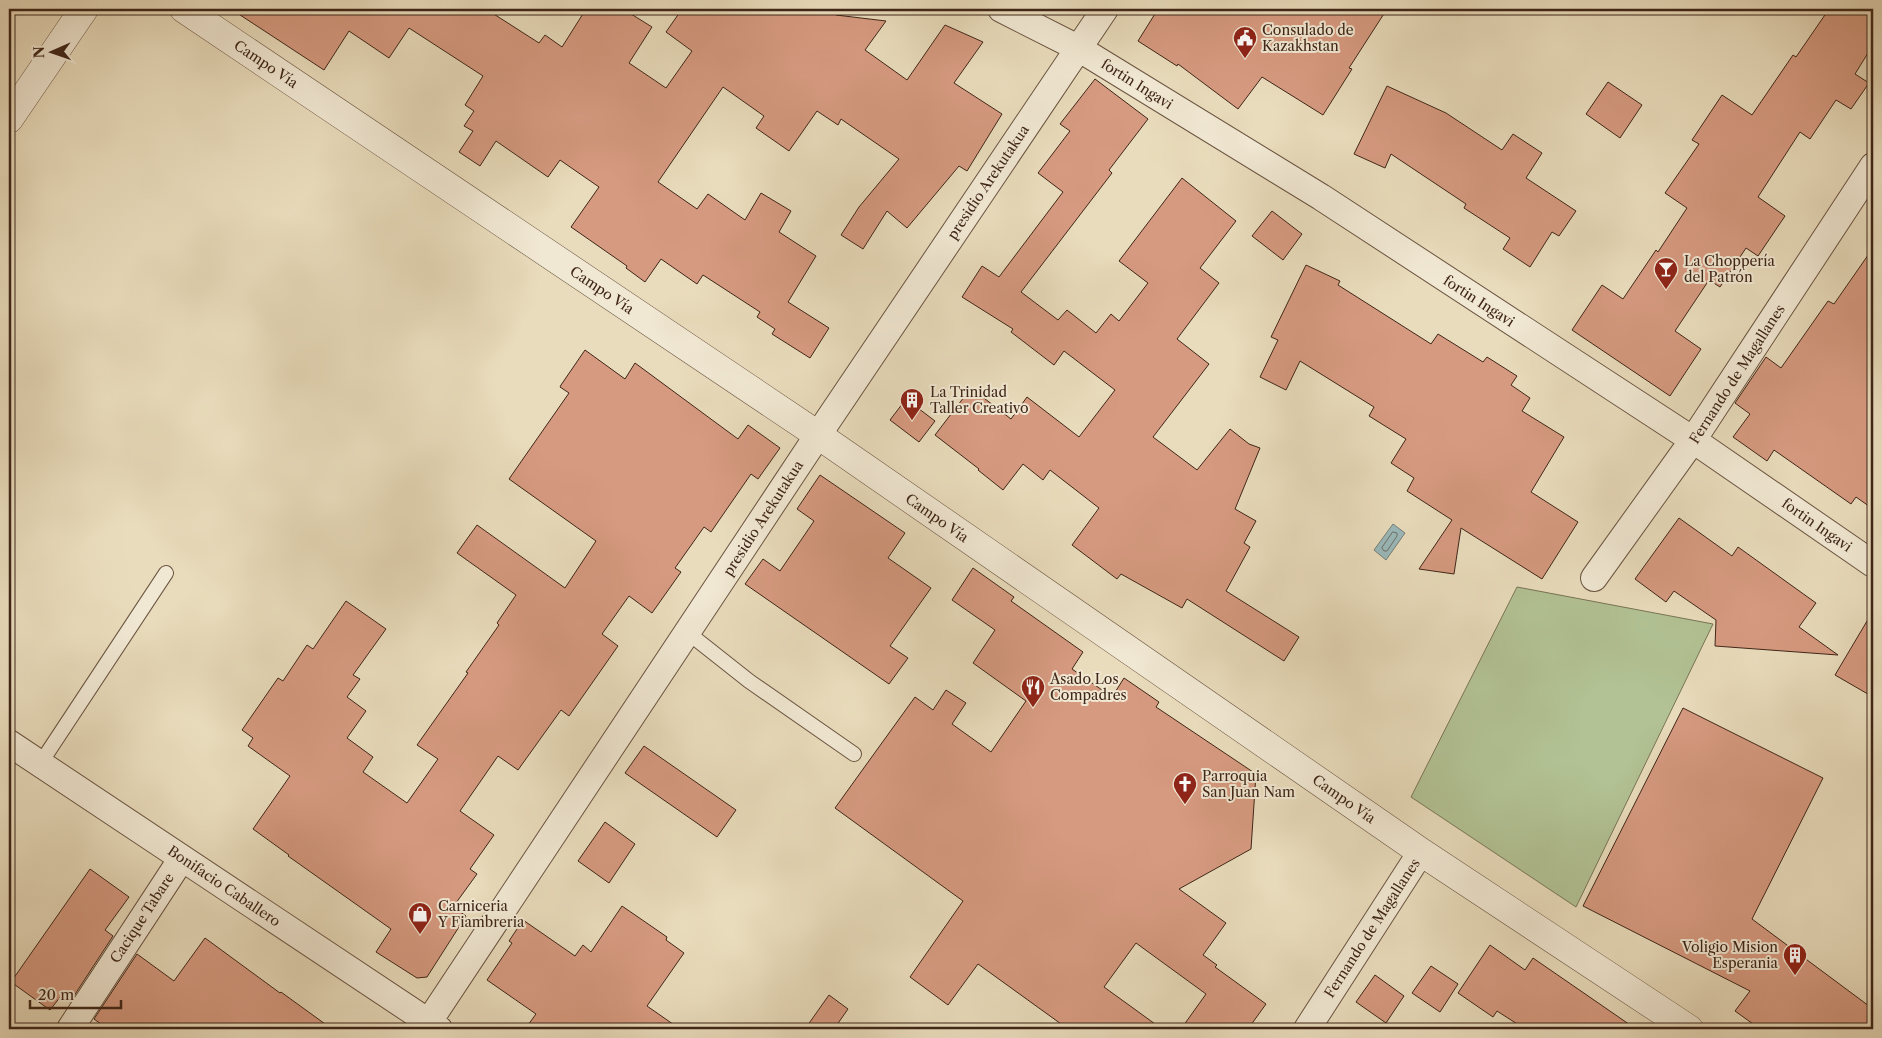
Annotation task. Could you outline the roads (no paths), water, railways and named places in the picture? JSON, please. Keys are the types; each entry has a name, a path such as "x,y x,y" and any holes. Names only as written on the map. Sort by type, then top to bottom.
{"street":[{"path":"9,119 84,9"},
{"name":"Campo Vía","path":"184,9 818,435 1674,1025"},
{"name":"fortin Ingavi","path":"1001,9 1078,48 1321,197 1693,440 1873,564"},
{"name":"presidio Arekutakua","path":"430,1027 818,435 1105,9"},
{"name":"Fernando de Magallanes","path":"1594,578 1693,440 1873,166"},
{"name":"Bonifacio Caballero","path":"9,743 430,1027"},
{"name":"Fernando de Magallanes","path":"1308,1029 1421,852"},
{"name":"Cacique Tabare","path":"70,1029 182,858"}],"lane":[{"path":"40,764 166,573"},
{"path":"688,632 749,681 854,754"}],"water":[{"path":"1393,524 1405,533 1386,560 1374,550"}],"place":[{"name":"Consulado de Kazakhstan","path":"1245,59"},
{"name":"La Choppería del Patrón","path":"1666,290"},
{"name":"La Trinidad Taller Creativo","path":"912,421"},
{"name":"Asado Los Compadres","path":"1033,708"},
{"name":"Parroquia San Juan Nam","path":"1185,805"},
{"name":"Carniceria Y Fiambreria","path":"420,935"},
{"name":"Voligio Mision Esperania","path":"1795,976"}]}
